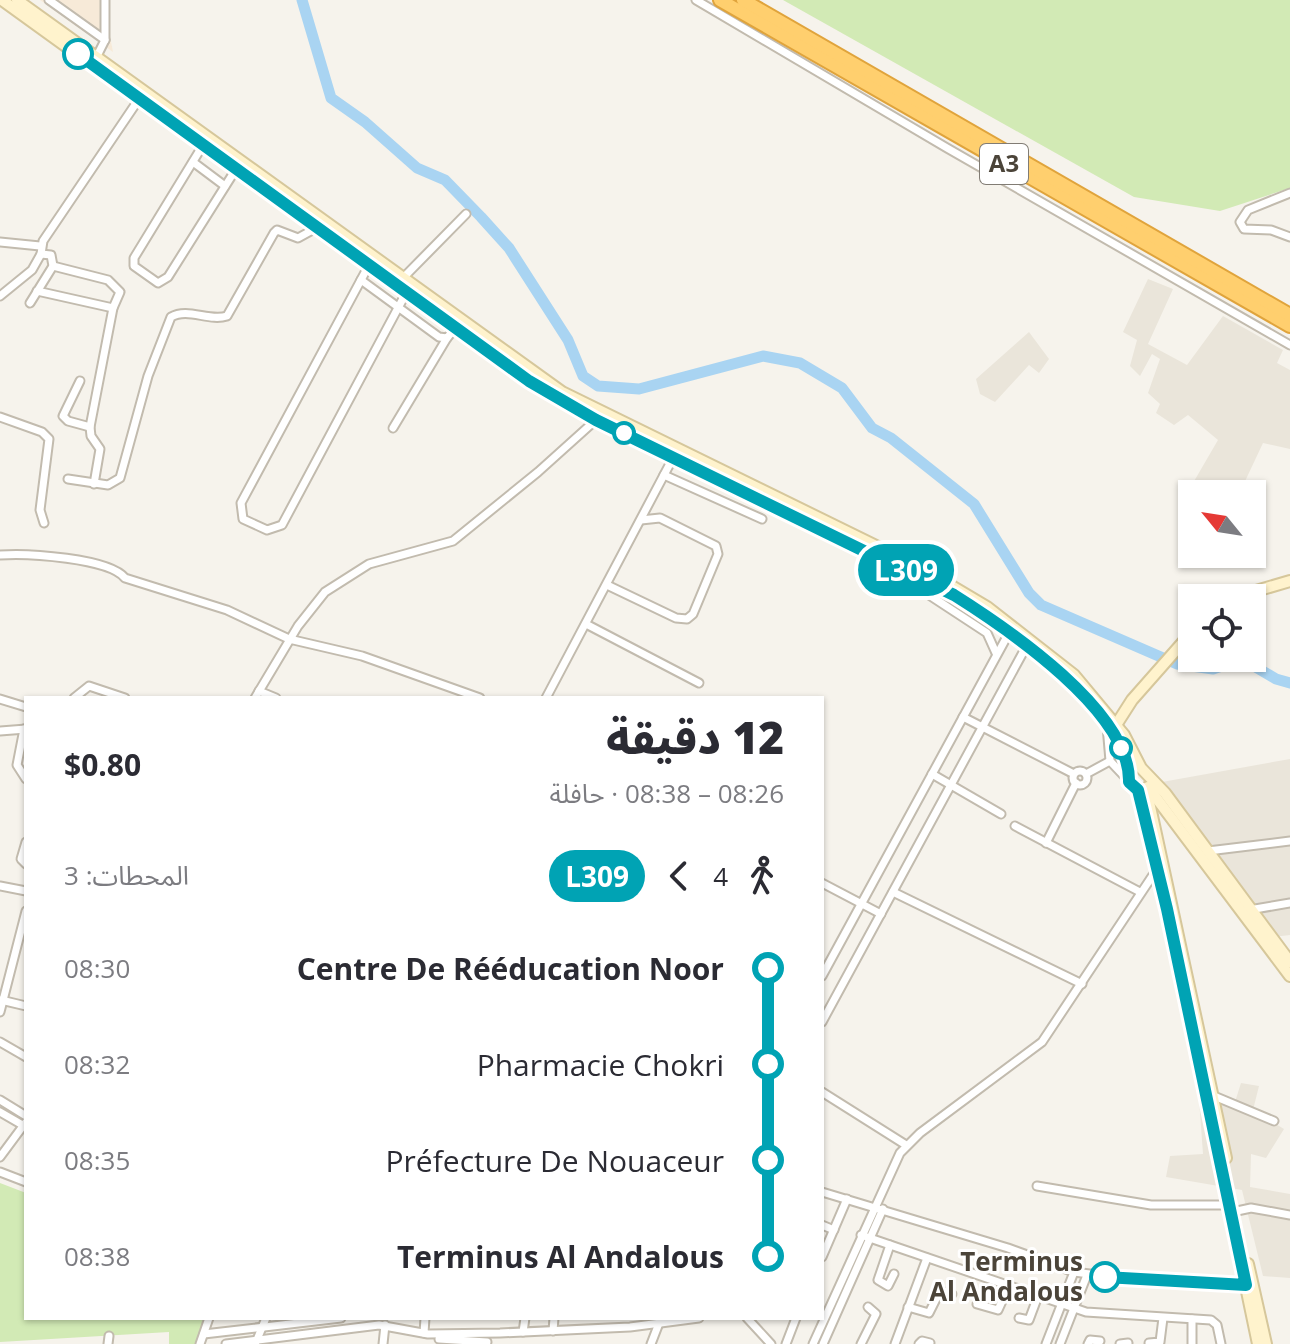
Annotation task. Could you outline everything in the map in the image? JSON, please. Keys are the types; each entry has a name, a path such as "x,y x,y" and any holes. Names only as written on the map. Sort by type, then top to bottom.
{"highway":[{"name":"A3","path":"720,0 1290,326"},
{"name":"A3","path":"743,0 1290,315"}],"main road":[{"path":"2,0 94,60"},
{"path":"17,0 406,293 529,381 987,607 1074,675 1111,723 1140,781 1155,823 1214,1096 1233,1208"},
{"path":"142,95 203,145 599,416"},
{"path":"921,573 1010,631 1070,681 1111,723"},
{"path":"1266,588 1290,581"},
{"path":"1111,723 1178,648"},
{"path":"1140,781 1169,810 1290,962"},
{"path":"1140,781 1208,851 1290,976"},
{"path":"1140,781 1233,1208 1258,1344"},
{"path":"1155,823 1159,814 1169,810"},
{"path":"1249,1285 1266,1344"}],"street":[{"path":"49,0 105,40"},
{"path":"94,60 105,40 105,0"},
{"path":"696,0 795,62 897,115 987,172 1290,345"},
{"path":"0,296 27,275 40,250 142,95"},
{"path":"203,145 136,254 134,266 158,283 165,281 225,186 242,170"},
{"path":"193,162 225,186"},
{"path":"1290,193 1248,210 1240,222 1244,229 1271,230 1290,237"},
{"path":"402,279 466,214"},
{"path":"68,479 114,484 122,475 148,376 171,317 180,313 216,318 227,316 277,230 292,239 318,227"},
{"path":"0,242 51,255 53,266 30,303"},
{"path":"369,265 241,503 243,519 267,530 282,525 406,293"},
{"path":"53,266 108,280 120,292 113,308 90,427 91,436 100,449 94,484"},
{"path":"361,280 439,337 447,338"},
{"path":"37,291 113,308"},
{"path":"393,428 456,327"},
{"path":"80,381 63,416 68,421 90,427"},
{"path":"257,694 289,639 333,586 369,564 453,541 599,416"},
{"path":"0,417 42,432 49,439 40,510 44,523"},
{"path":"547,696 675,453"},
{"path":"664,475 762,519"},
{"path":"650,502 660,518"},
{"path":"607,585 621,595 681,619 693,614 718,550 712,541 660,518 641,520"},
{"path":"0,555 63,559 118,570 125,578 227,610 289,639 384,662 475,696"},
{"path":"921,573 920,587 927,595 990,635 996,655"},
{"path":"600,597 621,595"},
{"path":"586,624 699,683"},
{"path":"824,972 1010,631"},
{"path":"824,1018 1027,645"},
{"path":"76,696 89,686 119,696"},
{"path":"0,699 24,706"},
{"path":"963,717 1084,783 1086,774 1110,761"},
{"path":"1110,761 1111,723"},
{"path":"0,731 24,729"},
{"path":"24,734 17,765 24,776"},
{"path":"1110,761 1140,781"},
{"path":"932,774 1001,814"},
{"path":"1046,843 1075,779"},
{"path":"1015,826 1140,892"},
{"path":"1208,851 1290,841"},
{"path":"824,1319 873,1206 906,1145 1035,1048 1082,984 1157,869"},
{"path":"824,884 881,914"},
{"path":"0,886 24,891"},
{"path":"893,892 1082,984"},
{"path":"1247,910 1290,903"},
{"path":"0,1012 3,990 24,918"},
{"path":"2,1000 24,1006"},
{"path":"0,1042 24,1056"},
{"path":"824,1093 906,1145"},
{"path":"1214,1096 1274,1121"},
{"path":"0,1100 24,1115"},
{"path":"0,1112 24,1124"},
{"path":"0,1157 24,1126"},
{"path":"17,1135 24,1137"},
{"path":"0,1172 24,1181"},
{"path":"1037,1186 1151,1205 1251,1208 1290,1215"},
{"path":"824,1193 1087,1275 1249,1285"},
{"path":"824,1252 847,1199"},
{"path":"823,1344 883,1209"},
{"path":"824,1226 834,1230"},
{"path":"861,1235 1074,1309 1103,1315 1215,1322 1221,1344"},
{"path":"890,1245 878,1280 888,1286 894,1274"},
{"path":"895,1344 927,1258"},
{"path":"1046,1344 1074,1272"},
{"path":"1060,1344 1087,1275"},
{"path":"977,1304 998,1310 1009,1286"},
{"path":"908,1307 929,1313 939,1292 952,1294"},
{"path":"1019,1318 1029,1320 1038,1296"},
{"path":"861,1344 876,1314 868,1307"},
{"path":"1149,1343 1160,1343 1163,1318"},
{"path":"1192,1319 1192,1344"},
{"path":"200,1344 208,1320"},
{"path":"251,1328 254,1320"},
{"path":"256,1342 265,1320"},
{"path":"204,1334 311,1320"},
{"path":"424,1333 425,1320"},
{"path":"523,1332 525,1320"},
{"path":"553,1331 554,1320"},
{"path":"630,1327 632,1320"},
{"path":"748,1320 762,1340 771,1344"},
{"path":"786,1344 795,1320"},
{"path":"813,1344 824,1320"},
{"path":"226,1344 385,1325 439,1339 487,1340 500,1333 630,1327 660,1321"},
{"path":"651,1344 660,1321"},
{"path":"383,1344 385,1325"},
{"path":"533,1344 534,1332"},
{"path":"499,1344 500,1333"},
{"path":"1088,1344 1090,1340 1100,1341"},
{"path":"919,1344 922,1341 930,1343"}],"shaded area":[{"path":"40,0 103,0 113,52"},
{"path":"1148,279 1173,289 1148,344 1187,365 1223,316 1283,350 1277,363 1290,370 1290,449 1263,443 1246,480 1195,480 1218,440 1188,415 1174,425 1156,413 1160,404 1148,393 1160,359 1152,354 1140,376 1130,366 1137,340 1123,332"},
{"path":"1029,332 1049,359 1039,373 1029,365 995,402 980,394 976,379"},
{"path":"1290,759 1290,935 1273,937 1162,782"},
{"path":"1241,1083 1259,1086 1253,1110 1284,1129 1266,1158 1251,1154 1250,1187 1290,1194 1290,1278 1263,1276 1242,1190 1166,1177 1170,1156 1203,1154 1199,1099 1235,1102"}],"green space":[{"path":"783,0 1290,0 1290,188 1220,211 1134,197"},
{"path":"0,1183 24,1192 24,1320 207,1320 201,1344 169,1344 169,1332 0,1342"}],"waterway":[{"path":"302,0 331,98 365,122 417,168 445,180 481,217 509,248 568,340 583,376 598,386 639,389 763,356 800,363 842,388 872,428 891,438 974,504 1029,593 1041,605 1177,664 1213,669 1242,659 1276,679 1290,683"}],"bus line":[{"name":"L309","path":"78,54 529,381 596,420 954,595 1004,626 1070,681 1119,744 1130,768 1129,782 1138,790 1167,909 1246,1285 1105,1277"}],"place":[{"name":"Terminus Al Andalous","path":"1105,1277"}]}
